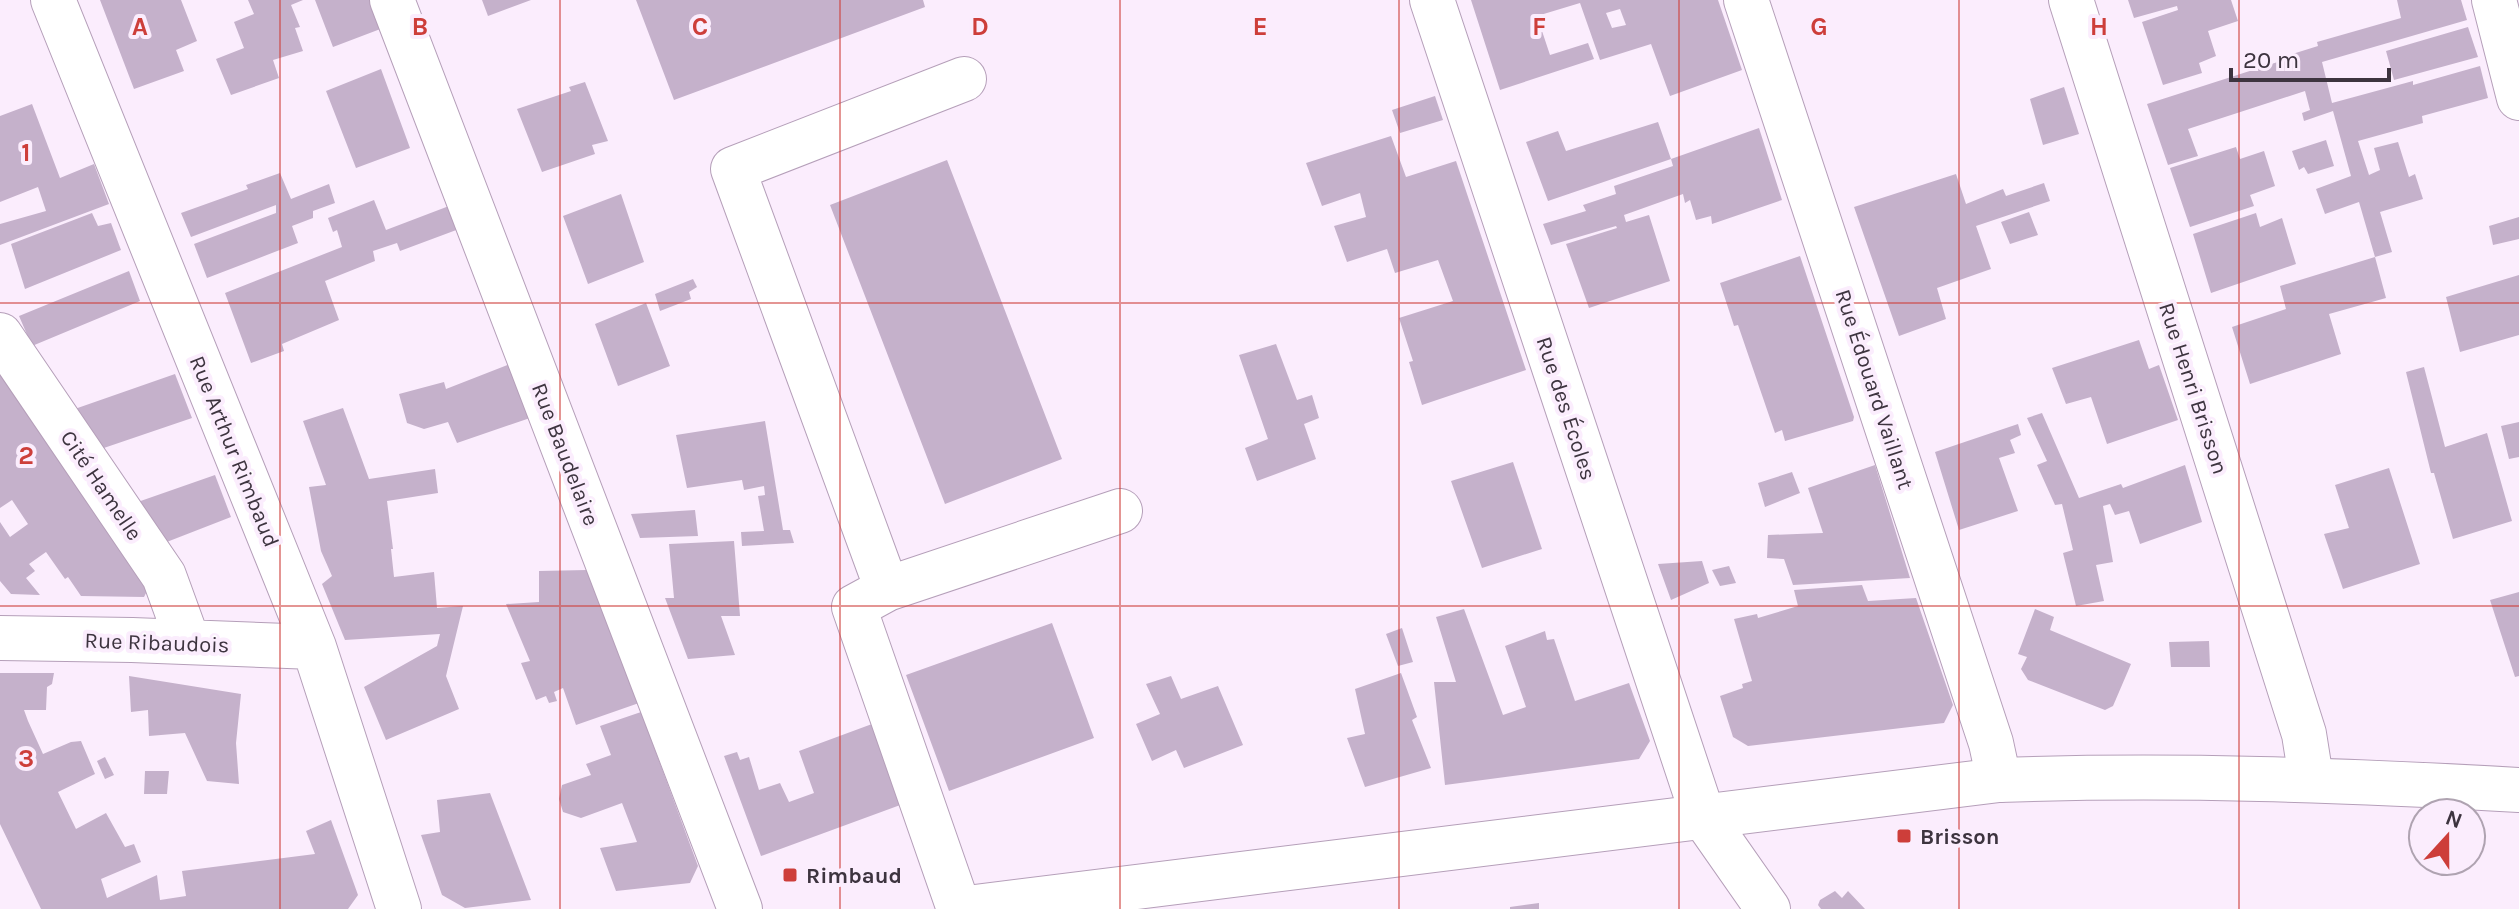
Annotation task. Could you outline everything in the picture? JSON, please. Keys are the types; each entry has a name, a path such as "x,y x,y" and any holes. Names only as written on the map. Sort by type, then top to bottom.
{"street":[{"name":"Rue Arthur Rimbaud","path":"53,0 314,647 399,909"},
{"name":"Rue Baudelaire","path":"392,0 740,909"},
{"name":"Rue des Écoles","path":"1432,0 1703,816 1768,909"},
{"name":"Rue Édouard Vaillant","path":"1746,0 1991,743 1999,780"},
{"name":"Rue Henri Brisson","path":"2071,0 2304,734 2311,778"},
{"path":"2494,0 2519,98"},
{"path":"887,589 733,169 964,79"},
{"name":"Cité Hamelle","path":"0,335 164,576 188,642"},
{"path":"1120,511 887,589 854,607 959,909 1999,780 2115,776 2311,778 2519,790"},
{"name":"Rue Ribaudois","path":"0,638 314,647"}],"building":[{"path":"100,0 181,0 197,41 176,50 184,71 134,89"},
{"path":"248,0 303,0 291,5 300,27 295,28 303,51 273,60 279,78 231,95 216,59 244,48 234,22 254,14"},
{"path":"315,0 372,0 383,28 333,47"},
{"path":"482,0 531,0 488,16"},
{"path":"636,0 923,0 925,7 674,100"},
{"path":"1471,0 1718,0 1742,70 1670,96 1651,44 1600,60 1580,3 1537,16 1550,55 1588,43 1594,59 1500,90","holes":["1620,9 1626,25 1612,28 1606,13"]},
{"path":"2128,0 2231,0 2238,21 2208,31 2216,56 2199,63 2202,73 2163,85 2142,22 2178,10 2177,6 2134,18"},
{"path":"2397,0 2461,0 2467,20 2322,62 2332,103 2480,66 2488,98 2422,116 2423,123 2358,141 2369,175 2380,170 2374,148 2398,142 2409,177 2415,174 2423,199 2380,212 2392,252 2375,257 2359,202 2325,214 2316,189 2351,176 2333,111 2304,121 2302,113 2310,110 2305,91 2188,129 2198,156 2168,165 2147,104 2287,59 2286,56 2318,46 2317,42 2401,18"},
{"path":"2468,27 2478,57 2394,80 2386,51"},
{"path":"381,69 410,148 356,168 326,91"},
{"path":"585,82 608,141 592,145 595,154 542,172 517,109 571,91 569,87"},
{"path":"2064,87 2079,134 2043,145 2030,99"},
{"path":"1435,96 1443,120 1400,133 1392,110"},
{"path":"32,104 60,178 94,164 109,204 0,245 0,224 46,211 38,187 0,202 0,116"},
{"path":"1658,122 1671,159 1548,201 1526,142 1558,131 1566,151"},
{"path":"1759,128 1782,200 1712,224 1711,216 1696,220 1690,200 1685,203 1683,194 1624,215 1626,222 1649,215 1670,281 1589,308 1566,244 1616,226 1551,245 1543,224 1586,211 1583,205 1616,194 1614,186 1673,166 1671,159"},
{"path":"1391,136 1406,177 1456,161 1526,370 1422,405 1409,362 1413,361 1399,318 1453,301 1438,260 1395,273 1387,249 1347,262 1334,226 1366,217 1360,193 1322,206 1306,163"},
{"path":"2326,140 2334,166 2308,174 2304,167 2299,170 2292,151"},
{"path":"2236,147 2240,159 2264,151 2275,186 2250,195 2254,206 2190,227 2170,168"},
{"path":"947,160 1062,459 945,504 830,205"},
{"path":"280,173 291,199 329,184 335,203 313,211 313,218 292,226 298,243 207,278 194,244 276,213 276,205 191,237 181,213 248,189 246,185"},
{"path":"1956,174 1966,204 2003,189 2006,196 2044,183 2050,201 1976,226 1991,269 1937,288 1946,319 1899,336 1854,207"},
{"path":"621,194 644,262 588,284 563,216"},
{"path":"374,200 386,230 449,206 459,229 400,251 397,243 373,251 375,261 325,281 339,320 282,344 284,351 251,363 225,293 342,247 337,230 333,232 328,218"},
{"path":"2029,212 2038,235 2010,244 2001,222"},
{"path":"92,213 98,226 111,223 121,250 25,289 11,244"},
{"path":"2256,213 2260,227 2282,218 2296,264 2211,293 2193,234"},
{"path":"2519,217 2519,239 2493,245 2489,226"},
{"path":"1800,256 1854,417 1853,421 1785,441 1782,430 1775,433 1738,325 1734,326 1720,283"},
{"path":"2375,257 2386,298 2329,314 2341,354 2250,384 2232,327 2286,309 2280,286"},
{"path":"129,271 140,301 32,346 19,316"},
{"path":"2519,275 2519,335 2460,352 2446,297"},
{"path":"693,279 697,287 689,292 691,299 660,311 655,294"},
{"path":"646,303 670,366 618,386 595,324"},
{"path":"2139,340 2149,369 2159,365 2178,420 2107,444 2091,397 2066,404 2052,368"},
{"path":"1276,344 1297,400 1312,395 1319,418 1304,424 1316,459 1257,481 1245,448 1268,439 1239,355"},
{"path":"0,361 150,585 144,597 81,596 46,552 29,564 35,571 26,578 40,595 11,594 0,581 0,522 10,537 28,524 12,500 0,508"},
{"path":"510,364 530,418 457,443 448,422 424,429 407,423 399,394 444,382 446,389"},
{"path":"2424,367 2445,447 2487,433 2512,521 2453,539 2434,473 2431,473 2406,372"},
{"path":"175,374 192,418 95,451 69,411"},
{"path":"343,408 369,479 435,469 438,493 387,501 394,577 434,572 437,608 463,606 446,676 459,709 386,740 364,687 437,646 440,634 345,640 322,584 332,576 321,551 309,487 326,485 303,421"},
{"path":"2042,413 2079,498 2121,484 2123,488 2185,465 2202,522 2140,544 2129,511 2115,515 2110,504 2103,506 2113,562 2096,565 2104,601 2076,606 2063,553 2073,550 2062,504 2055,505 2037,465 2047,461 2027,418"},
{"path":"765,421 783,530 790,530 794,543 742,546 741,532 764,531 758,496 765,495 764,486 744,490 742,480 687,488 676,435"},
{"path":"2519,422 2519,457 2509,459 2501,426"},
{"path":"2018,424 2021,435 2010,440 2015,453 1999,458 2018,511 1959,530 1935,452"},
{"path":"1513,462 1542,549 1482,568 1451,481"},
{"path":"1875,465 1910,578 1793,585 1784,559 1767,558 1768,535 1823,533 1808,488"},
{"path":"2389,468 2420,564 2343,589 2324,534 2349,528 2335,485"},
{"path":"1792,472 1800,493 1765,507 1758,483"},
{"path":"215,475 231,517 159,545 132,504"},
{"path":"695,510 698,536 640,538 631,514"},
{"path":"734,541 740,616 721,616 735,655 688,659 665,598 674,598 669,544"},
{"path":"1702,561 1709,583 1671,600 1658,564"},
{"path":"1729,566 1736,583 1720,586 1712,570"},
{"path":"587,570 639,703 576,725 563,688 554,692 557,701 549,703 546,696 536,700 521,663 530,661 506,604 539,602 539,571"},
{"path":"1862,585 1868,601 1916,598 1953,705 1944,723 1748,746 1733,737 1720,696 1743,688 1742,684 1752,681 1734,619 1757,614 1758,618 1798,606 1794,590"},
{"path":"2519,592 2519,676 2515,677 2490,600"},
{"path":"1464,609 1503,715 1526,707 1505,646 1545,631 1547,640 1554,639 1575,701 1629,683 1650,741 1639,759 1445,785 1434,682 1456,682 1436,617"},
{"path":"2035,609 2054,617 2050,630 2131,664 2113,706 2105,710 2028,680 2021,669 2027,657 2018,654"},
{"path":"1052,623 1094,738 949,791 906,675"},
{"path":"1402,628 1413,662 1398,666 1386,634"},
{"path":"2209,641 2210,667 2171,667 2169,642"},
{"path":"0,673 54,673 52,684 47,687 46,710 24,710 28,721 43,754 81,741 95,774 58,792 76,829 106,813 125,847 134,844 141,862 101,879 107,898 157,875 160,900 186,896 182,871 315,854 306,831 331,820 358,895 348,909 41,909 0,824"},
{"path":"1401,673 1417,717 1412,720 1431,768 1365,787 1347,738 1365,734 1355,689"},
{"path":"129,676 241,694 236,743 239,784 207,781 185,733 149,736 148,710 131,712"},
{"path":"1171,676 1181,699 1218,686 1243,745 1184,768 1176,750 1152,761 1136,724 1160,714 1146,684"},
{"path":"641,712 698,866 690,883 616,891 600,848 637,842 622,803 581,818 563,812 559,799 562,785 591,775 586,764 611,755 600,726"},
{"path":"872,724 903,804 761,856 724,756 737,752 740,760 749,757 759,790 780,783 789,802 814,793 799,751"},
{"path":"105,757 114,775 105,779 97,761"},
{"path":"145,771 169,771 167,794 144,794"},
{"path":"490,793 531,900 465,908 442,895 421,835 440,832 437,800"},
{"path":"1835,891 1842,898 1848,891 1865,909 1821,909 1818,905 1820,900"},
{"path":"1539,903 1539,909 1510,909 1510,907"}],"place":[{"name":"Brisson","path":"1904,836"},
{"name":"Rimbaud","path":"790,875"}]}
